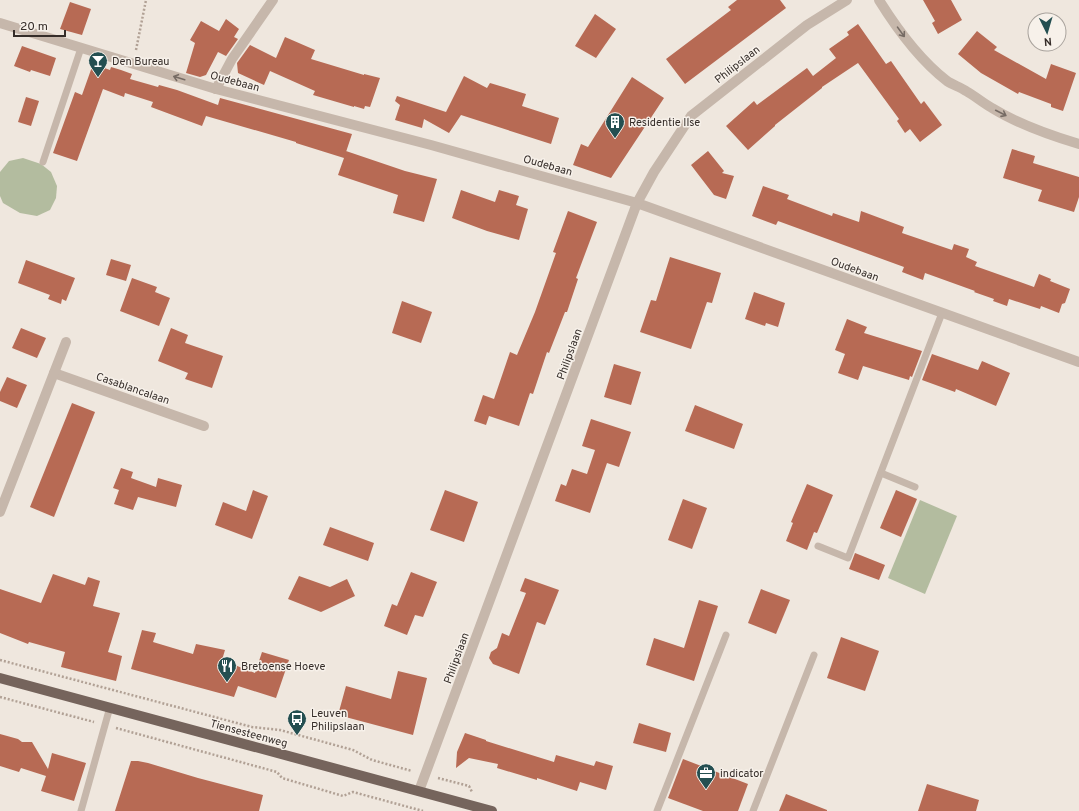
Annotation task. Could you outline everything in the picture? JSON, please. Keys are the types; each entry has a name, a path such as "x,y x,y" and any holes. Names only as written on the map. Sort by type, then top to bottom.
{"main road":[{"name":"Tiensesteenweg","path":"0,678 492,811"}],"street":[{"path":"216,89 232,59 273,0"},
{"name":"Philipslaan","path":"420,791 637,203 654,172 691,116 807,25 847,0"},
{"path":"879,0 904,36 928,64 948,82 1012,118 1079,144"},
{"name":"Oudebaan","path":"0,23 216,89 431,145 637,203 1079,362"},
{"path":"0,512 66,342"},
{"name":"Casablancalaan","path":"54,373 204,426"}],"lane":[{"path":"43,162 81,48"},
{"path":"818,546 848,558 942,313"},
{"path":"881,473 915,487"},
{"path":"657,811 726,635"},
{"path":"753,811 814,655"},
{"path":"81,811 110,707"}],"path":[{"path":"133,64 146,0"},
{"path":"0,660 252,727 280,730 353,750 372,760 415,772"},
{"path":"0,696 277,772 282,778 343,796 352,792 423,811"}],"green space":[{"path":"23,158 41,164 51,172 57,186 56,198 50,210 37,216 20,213 3,203 0,196 0,172 9,161"},
{"path":"920,500 957,516 925,594 888,578"}],"building":[{"path":"737,0 780,0 786,8 685,84 666,59 731,10 728,7"},
{"path":"923,0 951,0 962,20 938,34 932,23 935,21"},
{"path":"70,2 91,9 82,35 60,29"},
{"path":"595,14 616,29 596,58 575,46"},
{"path":"226,19 239,29 234,37 238,39 226,56 218,52 206,75 200,77 186,73 195,43 190,40 201,21 219,31"},
{"path":"858,24 886,64 891,61 921,104 924,101 942,125 920,142 910,129 905,133 897,121 899,119 858,63 822,87 775,125 748,150 726,126 754,101 757,105 807,68 813,76 836,58 829,49 849,35 847,32"},
{"path":"977,31 997,47 994,50 1046,79 1051,64 1076,73 1063,111 1051,107 1051,104 1019,92 1018,94 981,73 958,54"},
{"path":"285,37 315,50 311,59 364,75 380,78 370,107 365,106 364,109 354,107 313,95 315,91 270,71 264,85 238,73 237,63 250,45 276,58"},
{"path":"22,46 56,58 50,76 31,70 30,72 14,66"},
{"path":"93,64 110,70 111,67 121,70 132,74 130,79 158,87 159,85 177,90 218,105 220,98 352,134 346,151 405,171 437,179 424,222 393,213 398,195 338,175 344,158 296,142 206,116 202,126 151,107 153,102 125,93 124,97 103,89 77,161 53,153 75,92 82,95"},
{"path":"464,76 487,88 490,83 526,94 522,106 559,118 551,144 461,115 449,133 424,119 422,128 395,120 400,105 395,101 397,96 446,112"},
{"path":"632,77 664,98 611,178 573,165 581,144 588,147"},
{"path":"26,97 39,101 31,126 18,122"},
{"path":"1012,149 1035,156 1033,163 1079,177 1079,197 1074,212 1038,201 1042,190 1003,178"},
{"path":"708,151 724,171 722,173 734,176 726,199 714,195 691,165"},
{"path":"763,186 789,195 787,199 832,216 833,213 859,222 861,211 904,227 902,233 952,250 954,244 969,249 966,257 977,262 975,266 1034,287 1039,274 1051,279 1050,281 1070,289 1065,303 1062,304 1059,313 1041,306 1040,309 1009,299 1007,306 993,301 994,299 974,292 975,291 925,273 923,280 902,272 904,267 778,221 776,225 752,216"},
{"path":"461,190 495,202 499,190 519,196 516,205 528,209 519,240 487,231 452,218"},
{"path":"568,211 597,222 576,278 578,279 567,312 565,312 549,353 547,352 533,394 530,393 519,426 489,416 486,425 474,421 483,395 494,399 510,352 517,355 535,312 556,253 553,252"},
{"path":"670,257 721,273 712,303 707,302 691,349 640,332 651,300 656,301"},
{"path":"111,259 131,265 126,281 106,275"},
{"path":"26,260 75,278 66,301 62,299 61,304 48,299 50,295 18,283"},
{"path":"132,278 157,287 155,292 170,298 159,326 120,311"},
{"path":"754,292 785,303 778,327 766,323 765,326 745,319"},
{"path":"402,301 432,312 421,343 392,333"},
{"path":"847,319 867,327 864,333 922,351 912,377 910,376 909,380 863,366 858,380 838,373 845,354 835,350"},
{"path":"21,328 46,338 37,358 12,348"},
{"path":"171,328 188,335 185,343 223,356 212,388 185,379 188,373 158,361"},
{"path":"932,354 978,370 982,361 1010,373 996,406 956,389 955,392 922,380"},
{"path":"614,364 641,372 631,405 604,397"},
{"path":"7,377 27,385 17,408 0,401 0,392"},
{"path":"72,403 95,412 54,517 30,507"},
{"path":"695,405 743,424 734,449 685,431"},
{"path":"591,419 631,432 619,467 607,463 590,513 555,501 561,484 566,486 572,469 587,474 595,450 582,446"},
{"path":"121,468 133,472 131,478 156,487 158,478 182,485 176,507 138,497 133,510 114,504 119,490 113,488"},
{"path":"807,484 833,495 817,533 814,532 807,550 786,541 793,523 791,522"},
{"path":"253,490 268,496 252,539 215,525 223,502 246,511"},
{"path":"445,490 478,502 464,542 430,530"},
{"path":"896,490 917,499 901,537 880,528"},
{"path":"683,499 707,508 692,549 668,540"},
{"path":"330,527 374,543 368,561 323,545"},
{"path":"855,553 885,565 879,580 849,569"},
{"path":"411,572 437,582 423,617 415,615 407,635 384,626 392,604 397,606"},
{"path":"53,574 85,585 88,577 100,581 93,606 120,613 108,652 122,656 116,681 61,667 65,652 29,642 28,644 0,633 0,589 41,603"},
{"path":"299,576 330,587 347,579 355,596 321,612 288,599"},
{"path":"525,578 559,590 545,625 537,622 519,674 493,664 489,658 491,652 497,648 502,633 509,636 526,593 520,591"},
{"path":"761,589 790,600 776,634 748,623"},
{"path":"699,600 718,606 694,681 646,665 654,638 684,648"},
{"path":"142,630 156,633 153,642 193,654 196,644 225,650 222,660 255,673 262,652 289,660 276,698 238,686 234,697 131,669"},
{"path":"841,637 879,651 865,691 827,678"},
{"path":"398,671 427,678 413,735 338,715 346,686 391,699"},
{"path":"639,723 671,733 666,752 633,743"},
{"path":"465,733 554,762 556,755 594,766 596,761 613,766 606,790 580,782 577,791 537,778 537,780 497,768 498,764 469,758 456,768 457,752"},
{"path":"0,734 18,739 22,742 32,742 48,769 52,753 86,763 74,801 41,791 46,776 21,768 19,772 0,766"},
{"name":"indicator","path":"683,759 748,784 738,811 703,811 668,798"},
{"path":"131,761 148,763 263,795 259,811 115,811"},
{"path":"927,784 979,800 976,811 918,811"},
{"path":"786,794 827,810 827,811 779,811"}],"place":[{"name":"Den Bureau","path":"98,78"},
{"name":"Residentie Ilse","path":"615,139"},
{"name":"Bretoense Hoeve","path":"227,683"},
{"name":"Leuven Philipslaan","path":"297,736"},
{"name":"indicator","path":"706,790"}]}
